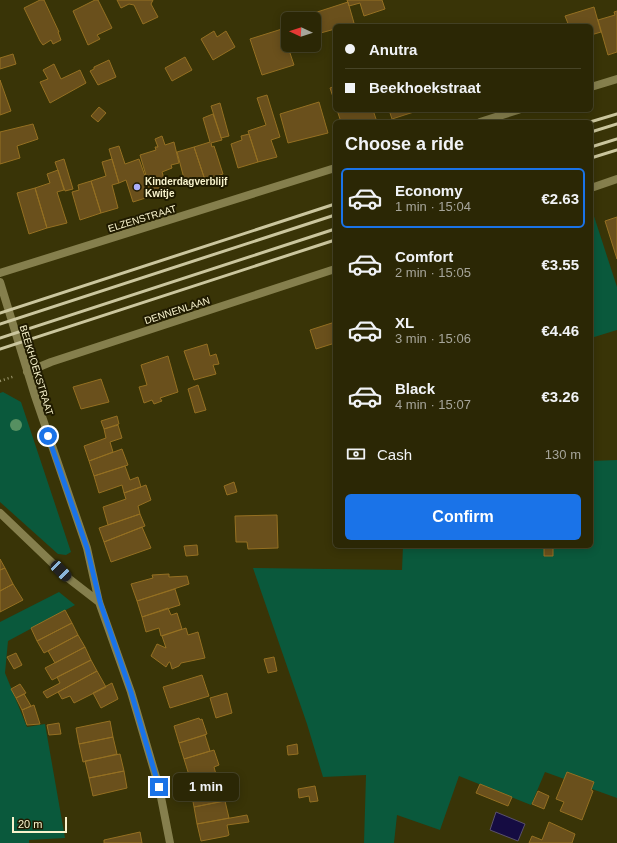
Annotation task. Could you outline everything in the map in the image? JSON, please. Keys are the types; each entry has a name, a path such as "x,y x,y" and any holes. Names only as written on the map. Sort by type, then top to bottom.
{"street":[{"path":"593,86 617,79"},
{"path":"486,120 512,112"},
{"name":"ELZENSTRAAT","path":"0,273 333,169"},
{"path":"593,187 617,179"},
{"name":"DENNENLAAN","path":"27,372 51,362 333,270"},
{"name":"BEEKHOEKSTRAAT","path":"0,282 27,372 87,548 100,602 146,740 159,787 170,843"},
{"path":"0,513 68,578 100,602"}],"green space":[{"path":"593,213 617,287 617,330 593,337"},
{"path":"3,392 21,402 71,552 66,555 58,554 0,502 0,393"},
{"path":"617,460 617,798 545,772 531,805 459,776 440,830 397,815 394,843 364,843 366,775 323,777 307,724 253,568 402,570 403,548 593,548 593,461"},
{"path":"59,592 75,605 8,641 5,673 27,727 45,724 65,838 29,840 29,843 0,843 0,622"}],"shaded area":[{"path":"496,812 525,824 518,841 490,830"}],"building":[{"path":"40,0 44,0 59,32 61,40 53,44 51,40 43,45 24,8"},
{"path":"95,0 98,0 112,28 97,35 100,39 88,45 73,11"},
{"path":"117,0 153,0 151,4 158,17 143,24 134,5 129,4 121,8"},
{"path":"347,0 382,0 385,9 364,16 360,3 349,6"},
{"path":"348,2 354,23 333,24 333,30 321,33 321,12 317,12"},
{"path":"594,7 601,32 593,34 593,24 568,24 565,16"},
{"path":"617,11 617,52 608,55 598,20 615,15 614,12"},
{"path":"281,29 281,52 290,52 294,65 262,75 250,39"},
{"path":"214,31 217,37 226,31 235,47 213,60 201,39"},
{"path":"13,54 16,64 0,69 0,58"},
{"path":"185,57 192,70 172,81 165,68"},
{"path":"109,60 116,77 98,85 90,71 94,69 94,67"},
{"path":"54,64 61,79 80,70 86,83 50,103 40,82 48,79 43,70"},
{"path":"0,80 11,111 0,115"},
{"path":"333,87 333,97 330,88"},
{"path":"267,95 280,137 271,140 277,157 258,162 248,131 266,125 257,98"},
{"path":"319,102 328,133 288,143 280,114"},
{"path":"220,103 229,136 221,138 211,106"},
{"path":"99,107 106,113 98,122 91,116"},
{"path":"338,112 374,112 376,120 340,120"},
{"path":"390,112 414,112 392,119"},
{"path":"213,114 222,140 211,143 212,147 214,146 223,174 205,180 194,147 210,142 203,118"},
{"path":"33,124 38,139 17,146 20,158 0,164 0,132"},
{"path":"249,134 258,162 238,168 231,144 242,140 241,136"},
{"path":"162,136 165,145 174,142 179,163 171,165 172,168 162,172 168,191 152,196 140,155 156,150 155,147 158,147 155,139"},
{"path":"119,146 125,164 139,159 152,196 133,202 126,180 119,183 109,149"},
{"path":"194,147 205,180 186,186 177,152"},
{"path":"64,159 73,189 65,191 55,162"},
{"path":"112,159 119,183 112,185 118,208 101,213 91,181 106,176 102,162"},
{"path":"58,170 64,190 57,192 67,223 47,228 35,188 50,183 47,174"},
{"path":"91,181 101,213 80,220 72,192 79,190 78,185"},
{"path":"35,188 47,228 29,234 17,193"},
{"path":"617,217 617,259 605,221"},
{"path":"333,323 333,344 316,349 310,330"},
{"path":"207,344 210,356 216,354 219,364 213,365 216,374 194,380 184,351"},
{"path":"168,356 178,392 160,398 162,401 154,404 152,400 144,403 139,387 147,385 141,365"},
{"path":"101,379 109,402 81,409 73,387"},
{"path":"198,385 206,410 195,413 188,389"},
{"path":"117,416 119,424 104,429 101,421"},
{"path":"118,425 122,438 110,442 113,452 89,461 84,446 106,438 104,429"},
{"path":"122,449 128,465 94,476 89,461"},
{"path":"125,466 130,480 138,477 141,487 124,493 122,485 99,493 94,476"},
{"path":"234,482 237,492 227,495 224,486"},
{"path":"146,485 151,500 138,506 140,514 108,525 103,507 126,499 124,493"},
{"path":"140,514 145,526 104,542 99,528"},
{"path":"277,515 278,548 248,549 247,542 236,542 235,516"},
{"path":"142,527 151,548 111,562 104,542"},
{"path":"197,545 198,555 186,556 184,546"},
{"path":"544,548 553,548 553,556 544,556"},
{"path":"0,559 5,568 0,570"},
{"path":"5,568 13,584 0,591 0,570"},
{"path":"169,574 169,577 187,576 189,584 137,601 131,584 153,578 152,575"},
{"path":"13,584 23,600 0,612 0,591"},
{"path":"175,589 180,605 142,617 137,601"},
{"path":"168,608 171,615 177,613 182,629 161,636 159,628 146,632 142,617"},
{"path":"65,610 72,623 37,641 31,628"},
{"path":"72,623 78,635 44,653 37,641"},
{"path":"186,628 188,635 198,632 205,658 181,663 179,666 172,669 170,662 166,667 151,656 157,644 166,648 162,636"},
{"path":"78,635 85,647 55,663 48,651"},
{"path":"85,647 91,660 52,680 45,668"},
{"path":"16,653 22,665 14,669 7,657"},
{"path":"274,657 277,671 268,673 264,659"},
{"path":"91,660 97,671 47,698 43,692 60,683 57,677"},
{"path":"97,671 106,687 74,703 70,696 62,699 58,692"},
{"path":"202,675 209,696 170,708 163,687"},
{"path":"112,683 118,699 101,708 93,693"},
{"path":"20,684 26,693 16,698 11,689"},
{"path":"227,693 232,713 216,718 210,698"},
{"path":"24,694 31,706 22,710 16,698"},
{"path":"34,705 40,724 27,725 22,710"},
{"path":"199,718 200,720 202,719 207,734 179,743 174,726"},
{"path":"110,721 113,737 79,744 76,728"},
{"path":"59,723 61,734 49,735 47,725"},
{"path":"205,735 210,751 184,759 179,743"},
{"path":"113,737 117,754 83,762 79,744"},
{"path":"297,744 298,754 288,755 287,746"},
{"path":"214,750 219,765 214,767 217,778 199,782 196,773 189,775 184,759"},
{"path":"120,754 124,771 89,778 85,761"},
{"path":"124,771 127,788 93,796 89,778"},
{"path":"567,772 594,782 591,790 593,791 582,820 560,811 564,802 556,799"},
{"path":"220,778 221,786 229,784 233,799 194,807 191,791 199,789 199,782"},
{"path":"480,784 512,797 508,806 476,793"},
{"path":"315,786 318,801 310,802 309,796 299,798 298,789"},
{"path":"538,791 549,796 544,809 532,804"},
{"path":"225,801 229,818 197,824 194,807"},
{"path":"247,815 249,822 227,825 229,835 201,841 197,824"},
{"path":"549,822 575,834 572,843 529,843 532,836 542,840"},
{"path":"140,832 142,843 104,843 104,840"}],"railway":[{"path":"593,121 617,114"},
{"path":"593,131 617,124"},
{"path":"593,146 617,139"},
{"path":"593,157 617,150"},
{"path":"0,313 333,205"},
{"path":"0,324 333,216"},
{"path":"0,338 333,230"},
{"path":"0,349 333,241"}],"place":[{"name":"Kinderdagverblijf Kwitje","path":"137,187"}],"route":[{"path":"48,436 87,548 100,602 131,692 159,787"}]}
